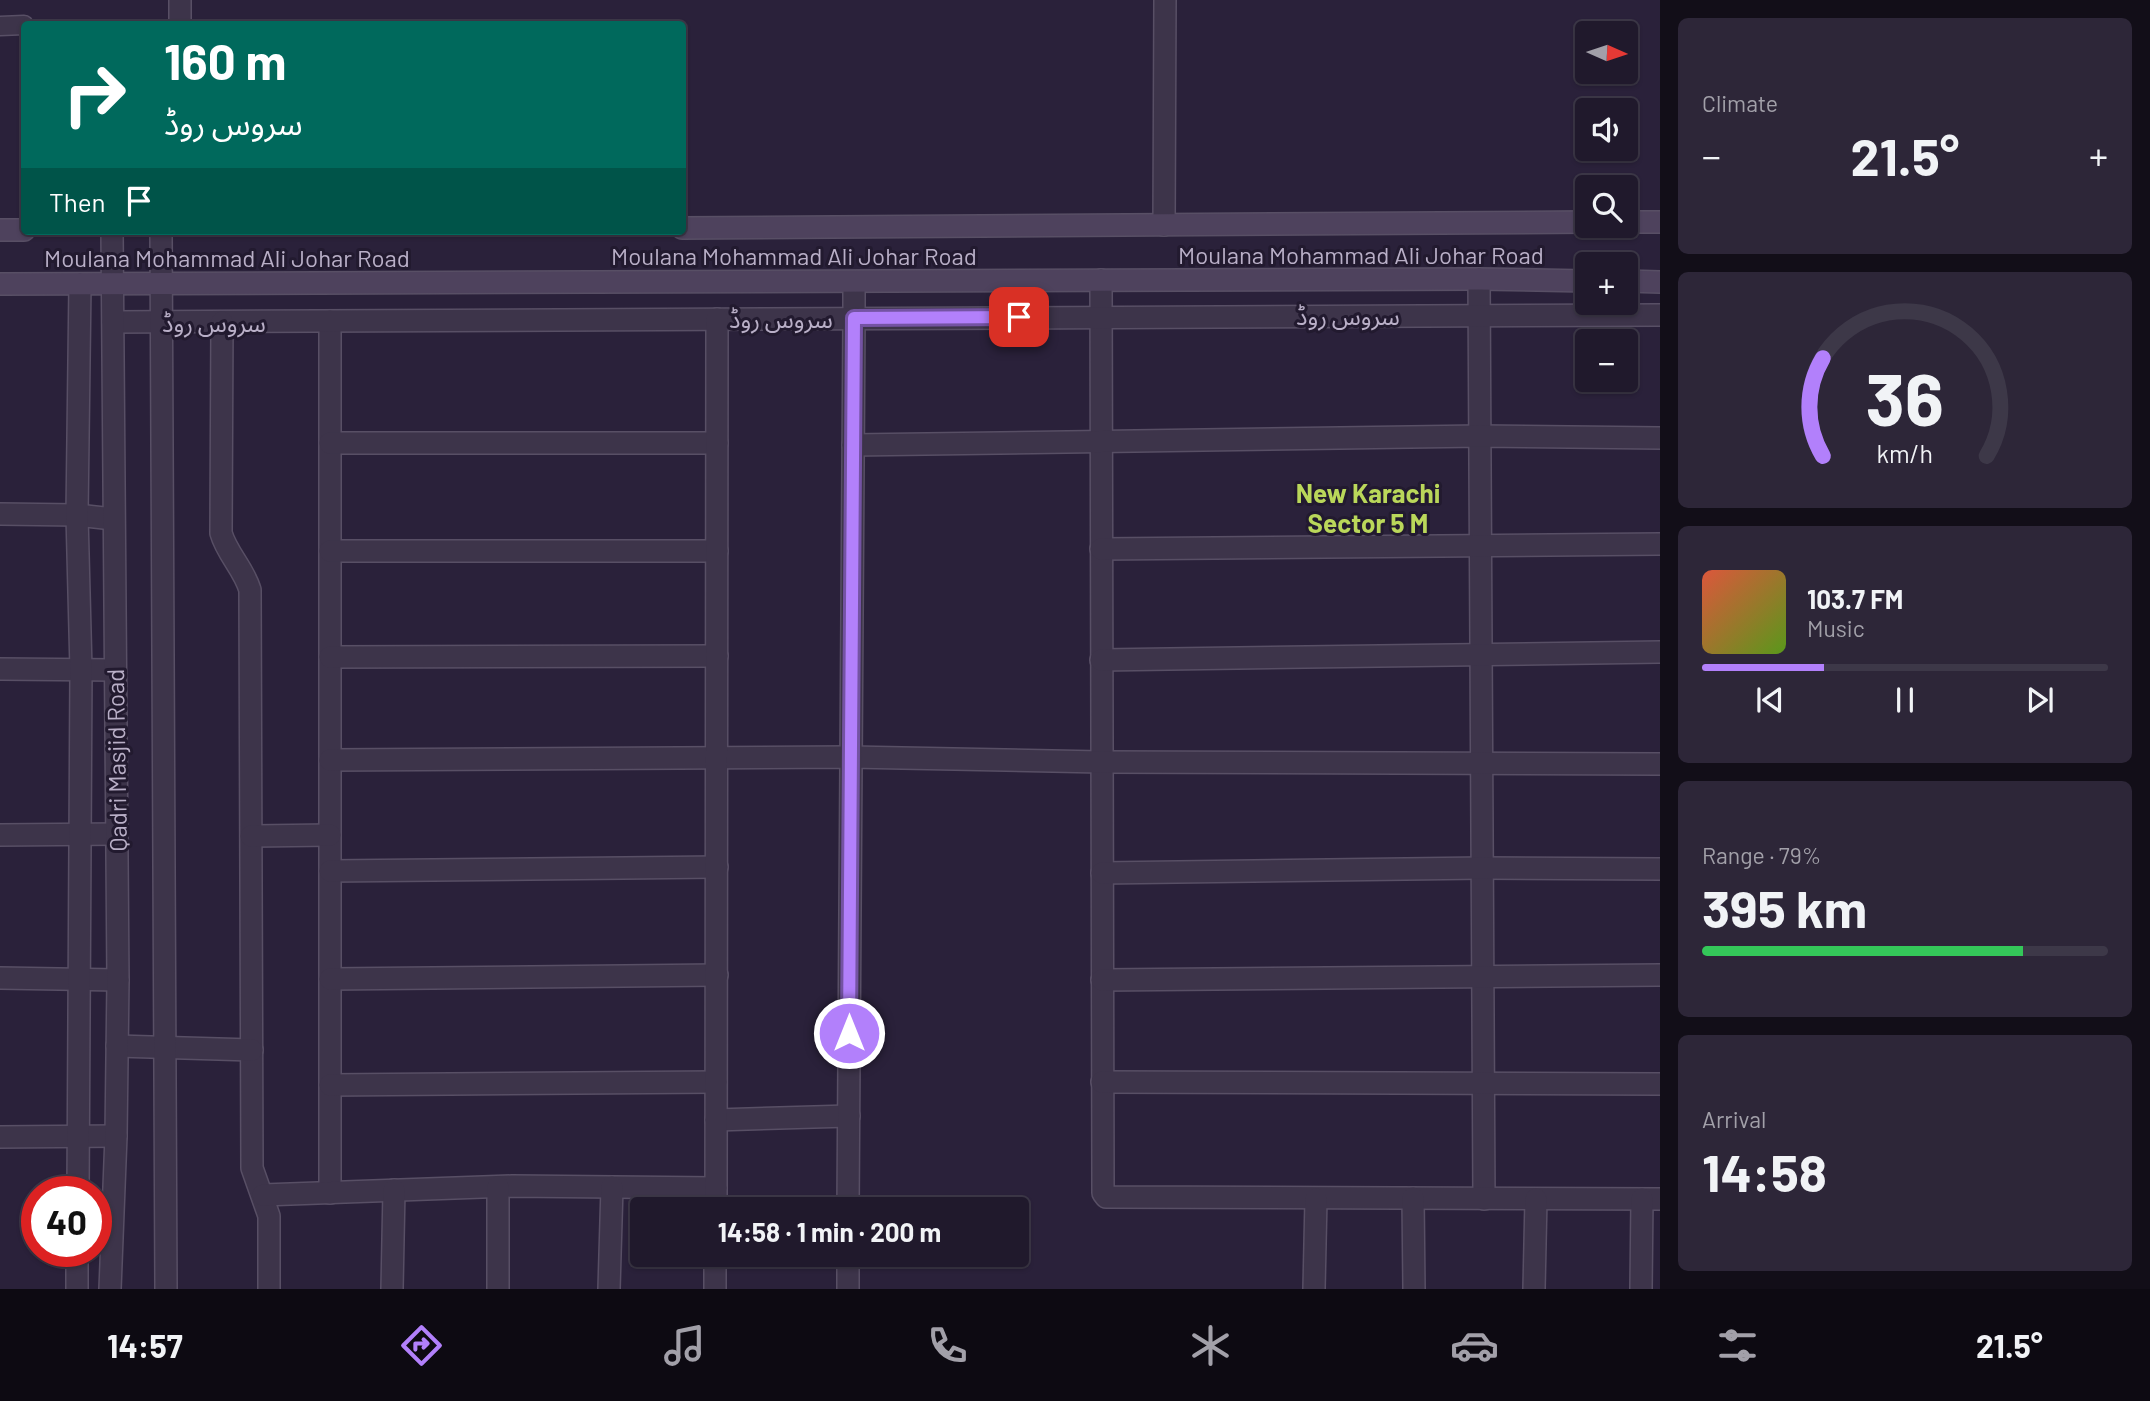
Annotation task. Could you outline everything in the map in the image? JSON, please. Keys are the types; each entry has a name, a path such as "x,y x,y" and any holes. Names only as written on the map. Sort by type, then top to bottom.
{"main road":[{"name":"Moulana Mohammad Ali Johar Road","path":"686,228 1575,222"},
{"path":"1638,222 1660,222"},
{"name":"Moulana Mohammad Ali Johar Road","path":"0,230 21,230"},
{"name":"Moulana Mohammad Ali Johar Road","path":"0,285 1575,281"},
{"path":"1638,281 1660,282"}],"street":[{"path":"180,0 180,21"},
{"path":"1164,225 1165,0"},
{"name":"Qadri Masjid Road","path":"110,1289 118,980 112,235"},
{"name":"Qadri Masjid Road","path":"161,235 166,1289"},
{"path":"1479,279 1484,1199"},
{"path":"1101,280 1102,1186 1106,1196 1651,1199 1641,1289"},
{"path":"848,1197 854,282"},
{"path":"78,1176 81,670 77,515 80,284"},
{"name":"سروس روڈ","path":"113,322 1660,314"},
{"path":"716,1197 717,319"},
{"path":"330,321 330,1193"},
{"path":"222,322 221,533 250,590 252,1168 269,1216 268,1289"},
{"path":"853,445 1480,436 1660,438"},
{"path":"330,443 717,443"},
{"path":"0,514 77,515 113,519"},
{"path":"1101,550 1660,544"},
{"path":"330,551 717,551"},
{"path":"1101,660 1660,652"},
{"path":"330,657 717,656"},
{"path":"0,669 116,670"},
{"path":"330,760 851,757 1101,762 1660,764"},
{"path":"0,835 117,834"},
{"path":"251,836 330,835"},
{"path":"330,871 717,867"},
{"path":"1101,873 1483,868 1660,869"},
{"path":"330,979 717,975"},
{"path":"1102,980 1660,975"},
{"path":"0,978 118,980"},
{"path":"117,1046 252,1050"},
{"path":"330,1085 716,1082"},
{"path":"1102,1082 1660,1084"},
{"path":"716,1120 849,1116"},
{"path":"0,1137 116,1136"},
{"path":"262,1195 498,1187 612,1187 699,1197"},
{"path":"498,1187 498,1289"},
{"path":"609,1289 612,1187"},
{"path":"392,1289 394,1190"},
{"path":"1413,1198 1414,1289"},
{"path":"1314,1289 1316,1199"},
{"path":"1534,1289 1536,1199"},
{"path":"77,1267 77,1289"},
{"path":"715,1267 715,1289"},
{"path":"848,1267 848,1289"}],"lane":[{"path":"0,26 21,25"}],"district":[{"name":"New Karachi Sector 5 M","path":"1368,507"}],"route":[{"path":"849,1033 854,318 1019,317"}]}
